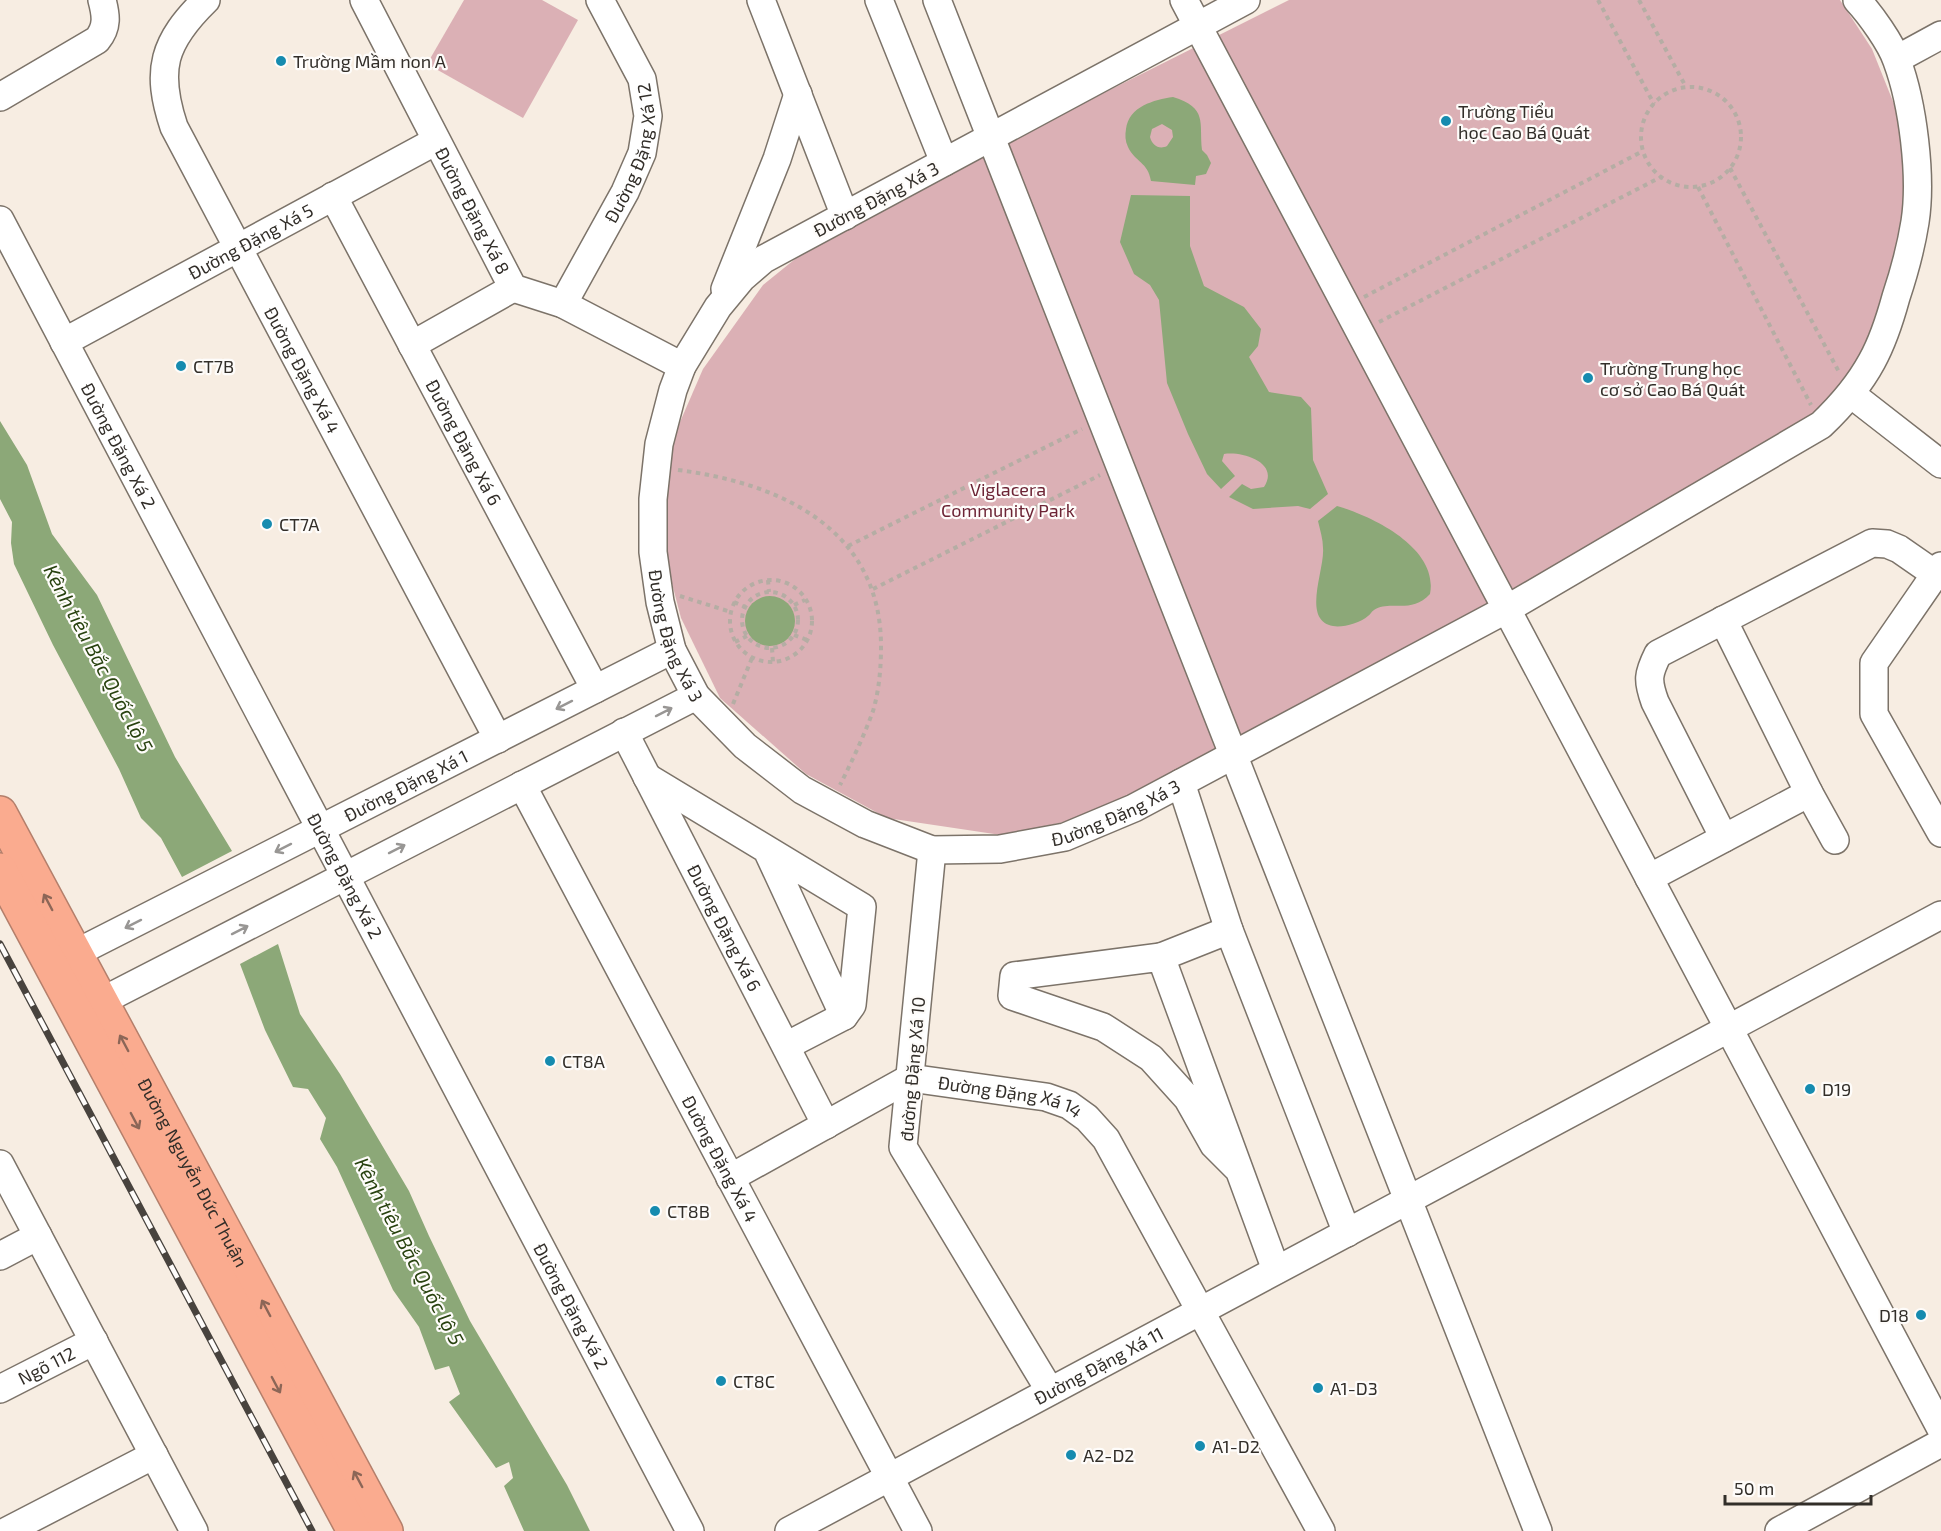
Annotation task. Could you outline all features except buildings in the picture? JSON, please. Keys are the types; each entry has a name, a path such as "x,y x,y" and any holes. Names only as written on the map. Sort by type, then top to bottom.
{"highway":[{"name":"Đường Nguyễn Đức Thuận","path":"0,813 64,960 386,1531"},
{"name":"Đường Nguyễn Đức Thuận","path":"0,870 64,960"},
{"name":"Đường Nguyễn Đức Thuận","path":"90,1008 354,1531"}],"street":[{"path":"0,97 97,40 105,27 106,14 102,0"},
{"name":"Đường Đặng Xá 4","path":"206,0 185,21 170,48 163,77 165,101 174,127 498,739"},
{"name":"Đường Đặng Xá 8","path":"364,0 513,288 563,304 682,366"},
{"name":"Đường Đặng Xá 12","path":"563,304 625,192 642,153 648,116 642,79 600,0"},
{"path":"761,0 845,216"},
{"path":"879,0 944,162"},
{"path":"937,0 1538,1531"},
{"path":"1184,0 1941,1429"},
{"name":"Đường Đặng Xá 3","path":"1246,0 764,259 741,278 718,307 682,366 673,390 659,444 653,499 653,552 658,589 672,650 696,696 745,746 802,790 865,824 932,850 1000,849 1065,837 1134,808 1507,609 1821,425 1851,394 1873,360 1888,323 1903,275 1915,221 1916,167 1911,111 1897,59 1871,4"},
{"path":"1897,59 1941,35"},
{"path":"718,307 777,159 798,94"},
{"name":"Đường Đặng Xá 5","path":"64,342 436,141"},
{"name":"Đường Đặng Xá 6","path":"333,196 596,689"},
{"name":"Đường Đặng Xá 2","path":"0,220 690,1531"},
{"path":"412,345 513,288"},
{"path":"1851,394 1941,464"},
{"path":"1724,838 1648,685 1650,670 1658,654 1872,543 1887,543 1938,570 1874,663 1874,714 1941,833"},
{"path":"1723,620 1809,793 1836,840"},
{"name":"Đường Đặng Xá 1","path":"64,960 672,650"},
{"path":"90,1008 696,696"},
{"name":"Đường Đặng Xá 6","path":"624,732 826,1125"},
{"path":"647,777 862,907 852,1005 844,1016 786,1046"},
{"path":"1181,783 1229,930 1347,1233"},
{"name":"Đường Đặng Xá 4","path":"522,785 918,1531"},
{"path":"1649,878 1809,793"},
{"path":"767,850 844,1016"},
{"name":"đường Đặng Xá 10","path":"932,850 903,1147 1050,1391"},
{"name":"Đường Đặng Xá 11","path":"789,1531 1941,915"},
{"path":"1229,930 1161,957 1014,976 1012,996 1103,1027 1151,1058 1188,1099 1214,1145 1238,1168"},
{"path":"1161,957 1276,1270"},
{"name":"Đường Đặng Xá 14","path":"730,1178 910,1078 1046,1097 1069,1104 1087,1118 1106,1139 1315,1529"},
{"path":"0,1164 194,1531"},
{"path":"0,1256 38,1236"},
{"name":"Ngõ 112","path":"0,1389 94,1341"},
{"path":"1779,1531 1941,1443"},
{"path":"7,1531 154,1455"}],"path":[{"path":"1598,0 1654,104"},
{"path":"1640,0 1687,88"},
{"path":"1687,88 1703,88 1721,98 1735,113 1741,133 1739,153 1730,168 1715,181 1698,187 1682,187 1665,181 1650,167 1642,151 1641,128 1649,109 1663,95 1687,88"},
{"path":"1346,306 1642,151"},
{"path":"1730,168 1851,394"},
{"path":"1360,332 1661,177"},
{"path":"1698,187 1821,425"},
{"path":"848,546 1101,419"},
{"path":"873,590 1119,465"},
{"path":"656,467 715,475 774,493 823,522 848,546 873,590 881,629 880,674 873,710 830,805"},
{"path":"768,580 769,592"},
{"path":"768,580 792,586 810,607 812,620 807,640 795,655 782,661 772,662 752,658 735,642 730,629 734,602 753,584 768,580"},
{"path":"658,589 731,612"},
{"path":"769,592 782,595 794,605 798,616 798,626 794,635 788,642 772,648 753,643 742,627 745,607 756,596 769,592"},
{"path":"794,605 805,600"},
{"path":"734,602 745,607"},
{"path":"794,635 807,640"},
{"path":"735,642 747,636"},
{"path":"772,648 772,662"},
{"path":"724,725 752,658"}],"green space":[{"path":"464,0 542,0 578,20 523,118 427,64"},
{"name":"Viglacera Community Park","path":"1289,0 1840,0 1872,49 1898,114 1912,176 1904,256 1869,356 1820,424 1097,815 1001,835 887,818 806,774 720,698 681,618 662,545 667,452 703,369 763,285 831,230"}],"water":[{"path":"1173,97 1184,101 1197,111 1200,117 1202,150 1211,163 1206,174 1196,176 1195,185 1151,181 1147,170 1127,145 1126,129 1132,115 1151,102","holes":["1162,124 1172,130 1173,137 1167,146 1159,147 1151,140 1152,129"]},
{"path":"1131,195 1190,196 1190,246 1204,286 1244,307 1261,329 1258,346 1249,357 1269,392 1301,397 1311,408 1313,460 1328,494 1310,509 1298,506 1253,509 1229,497 1242,484 1251,489 1264,487 1268,479 1263,465 1249,457 1224,454 1222,461 1235,476 1221,489 1207,474 1167,383 1159,300 1150,285 1134,274 1120,242"},
{"name":"Kênh tiêu Bắc Quốc lộ 5","path":"0,421 27,465 52,534 97,595 175,757 232,851 182,877 161,838 141,818 119,769 53,645 14,564 11,543 12,522 0,499"},
{"path":"1337,506 1384,526 1414,549 1424,562 1430,577 1430,594 1415,604 1380,607 1365,619 1351,624 1333,626 1323,622 1316,604 1323,557 1318,521"},
{"path":"765,596 775,596 788,603 795,616 795,626 788,639 775,646 765,646 756,642 749,635 745,626 745,616 749,607 756,600"},
{"name":"Kênh tiêu Bắc Quốc lộ 5","path":"278,944 300,1014 340,1074 409,1191 470,1321 567,1485 590,1531 524,1531 504,1486 513,1478 509,1462 496,1468 449,1402 460,1394 449,1366 435,1370 419,1327 393,1290 337,1167 320,1139 326,1118 308,1089 293,1087 265,1030 240,964"}],"railway":[{"path":"0,944 312,1531"}],"place":[{"name":"Trường Mầm non A","path":"281,61"},
{"name":"Trường Tiểu học Cao Bá Quát","path":"1446,121"},
{"name":"CT7B","path":"181,366"},
{"name":"Trường Trung học cơ sở Cao Bá Quát","path":"1588,378"},
{"name":"CT7A","path":"267,524"},
{"name":"CT8A","path":"550,1061"},
{"name":"D19","path":"1810,1089"},
{"name":"CT8B","path":"655,1211"},
{"name":"D18","path":"1921,1315"},
{"name":"CT8C","path":"721,1381"},
{"name":"A1-D3","path":"1318,1388"},
{"name":"A1-D2","path":"1200,1446"},
{"name":"A2-D2","path":"1071,1455"}]}
